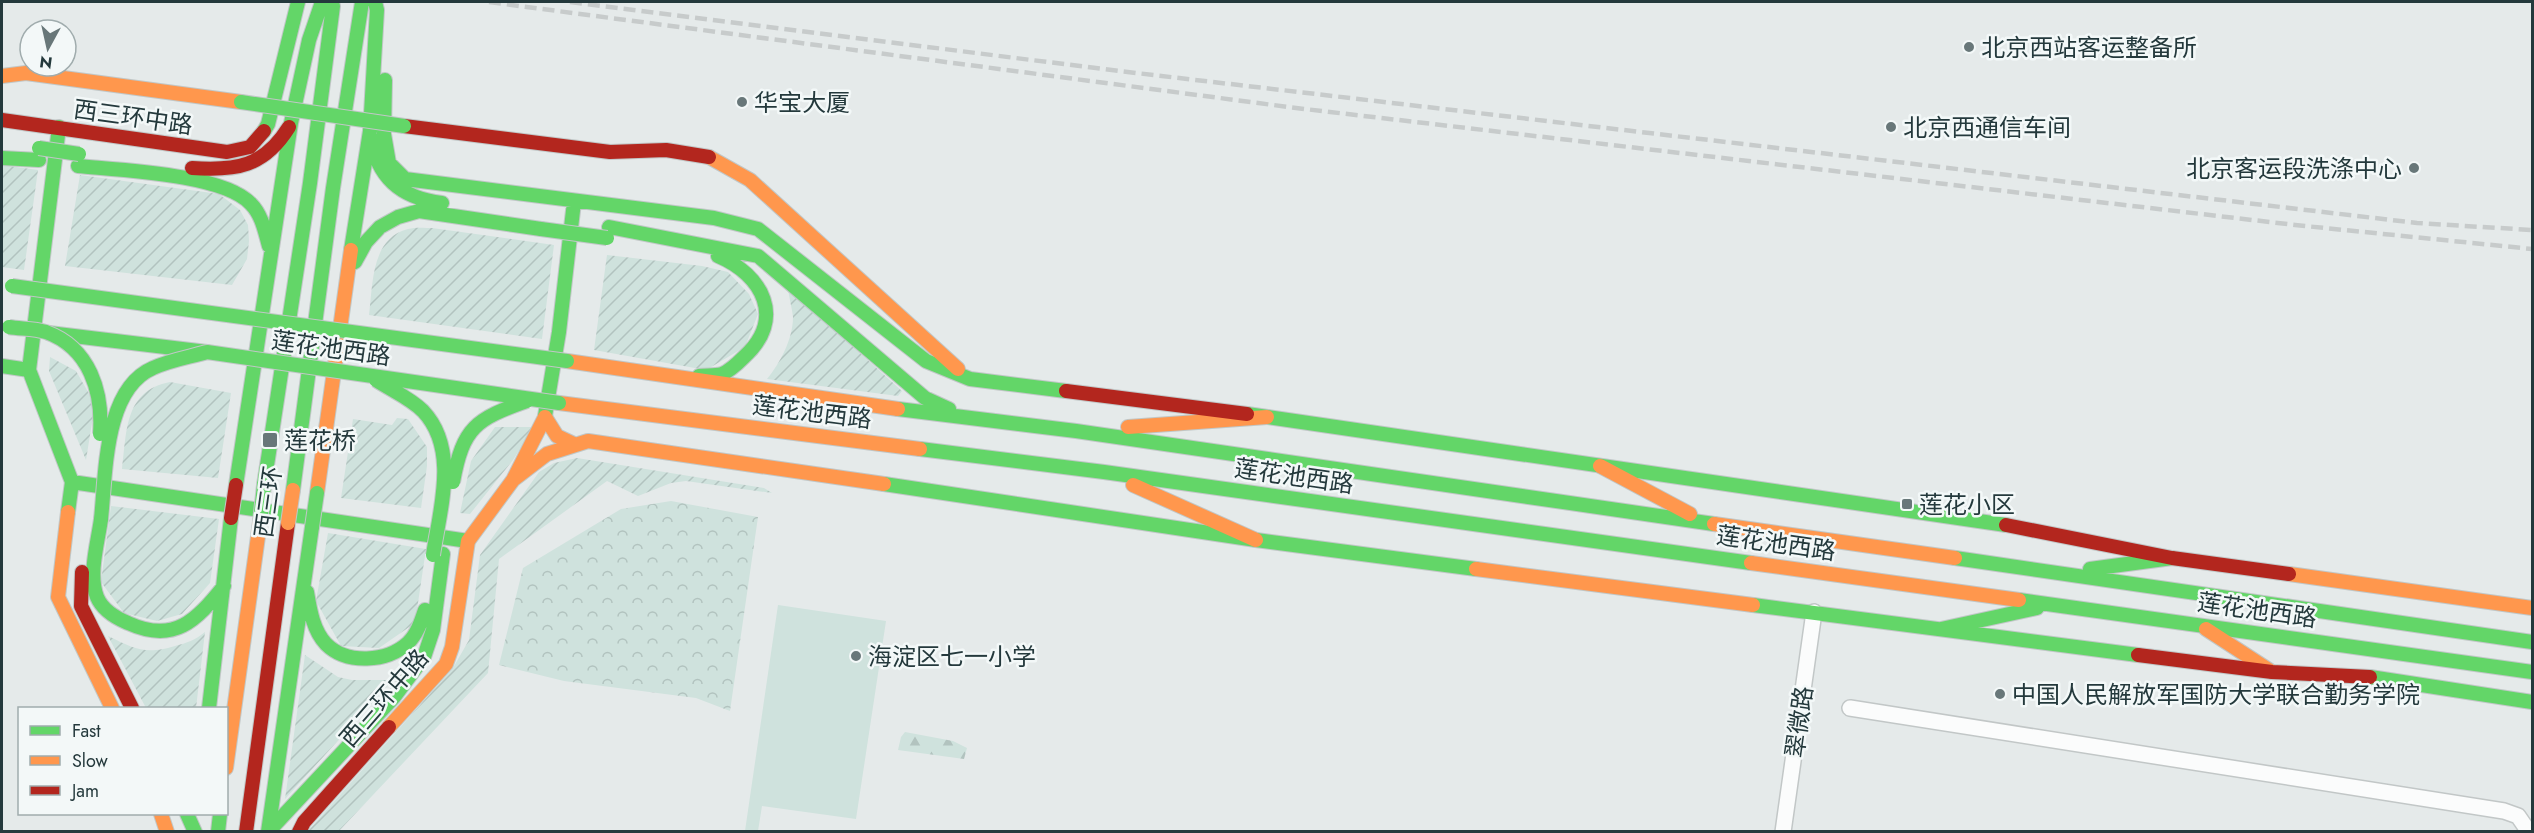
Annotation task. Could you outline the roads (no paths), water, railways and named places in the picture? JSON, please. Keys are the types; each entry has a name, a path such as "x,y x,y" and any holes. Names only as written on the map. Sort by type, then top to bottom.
{"main road":[{"name":"西三环中路","path":"112,707 58,597 72,482 29,370 59,127 206,150 233,153 247,150 261,137 268,124 298,2"},
{"path":"209,707 231,518 291,123 309,40 322,2"},
{"name":"西三环","path":"228,754 264,485 310,183 333,2"},
{"name":"西三环","path":"246,831 333,188 362,2"},
{"path":"268,831 370,131 377,10 375,2"},
{"path":"388,2 384,134 389,162 405,179 574,202"},
{"path":"2,76 26,73 404,126 610,152 666,150 713,158 750,180 969,379"},
{"path":"2,120 59,127"},
{"path":"79,160 240,169 256,162 271,151 283,140 291,123"},
{"path":"370,131 376,159 387,177 400,190 416,199 542,224"},
{"path":"2,146 214,183 244,198 254,207 263,221 271,253"},
{"path":"2,158 39,154"},
{"name":"西三环中路","path":"299,831 304,822 446,664 452,647 468,541 513,480 538,434 544,417 559,332 574,202"},
{"name":"莲花池西路","path":"574,202 714,219 758,229 926,362 969,379 1267,417 1999,524 2172,558 2532,608"},
{"path":"346,285 361,247 375,230 390,219 419,211 542,224 725,248 758,256 925,398 969,419"},
{"path":"608,232 710,253 742,266 756,282 766,305 766,322 750,354 722,374 677,377"},
{"name":"莲花池西路","path":"7,286 567,361 969,419 1076,431 2532,642"},
{"name":"莲花池西路","path":"5,326 207,352 559,403 1104,472 2532,672"},
{"path":"49,333 84,360 96,378 102,399 95,519 95,580 98,598 117,620 145,631 179,629 203,613 224,586"},
{"path":"132,707 81,606 81,578 95,519 112,427 121,398 133,381 153,368 207,352"},
{"path":"2,366 29,370"},
{"path":"268,831 394,697 424,657 433,630 445,465 440,441 434,426 422,411 370,376"},
{"path":"305,573 311,618 327,645 342,655 357,658 383,657 406,645 420,629 428,599 458,449 474,424 481,419 489,414 534,399"},
{"path":"544,417 557,436 576,445"},
{"path":"1076,431 1267,417"},
{"path":"513,480 547,454 588,441 675,452 1256,540 2272,672 2369,677 2532,702"},
{"path":"1600,466 1707,523"},
{"path":"1104,472 1256,540"},
{"path":"72,482 468,541"},
{"path":"2059,573 2172,558"},
{"path":"1941,629 2053,604"},
{"path":"2197,624 2272,672"},
{"path":"162,815 168,831"},
{"path":"188,815 195,830"},
{"path":"195,830 196,815"},
{"path":"218,831 220,815"}],"street":[{"name":"翠微路","path":"1783,831 1815,612"},
{"path":"1850,708 2505,811 2518,816 2529,831"}],"railway":[{"path":"489,2 1296,108 2295,225 2532,249"},
{"path":"570,2 1119,71 2417,223 2532,230"}],"place":[{"name":"北京西站客运整备所","path":"1969,47"},
{"name":"华宝大厦","path":"742,102"},
{"name":"北京西通信车间","path":"1891,127"},
{"name":"北京客运段洗涤中心","path":"2414,168"},
{"name":"莲花桥","path":"270,440"},
{"name":"莲花小区","path":"1907,504"},
{"name":"海淀区七一小学","path":"856,656"},
{"name":"中国人民解放军国防大学联合勤务学院","path":"2000,694"}]}
